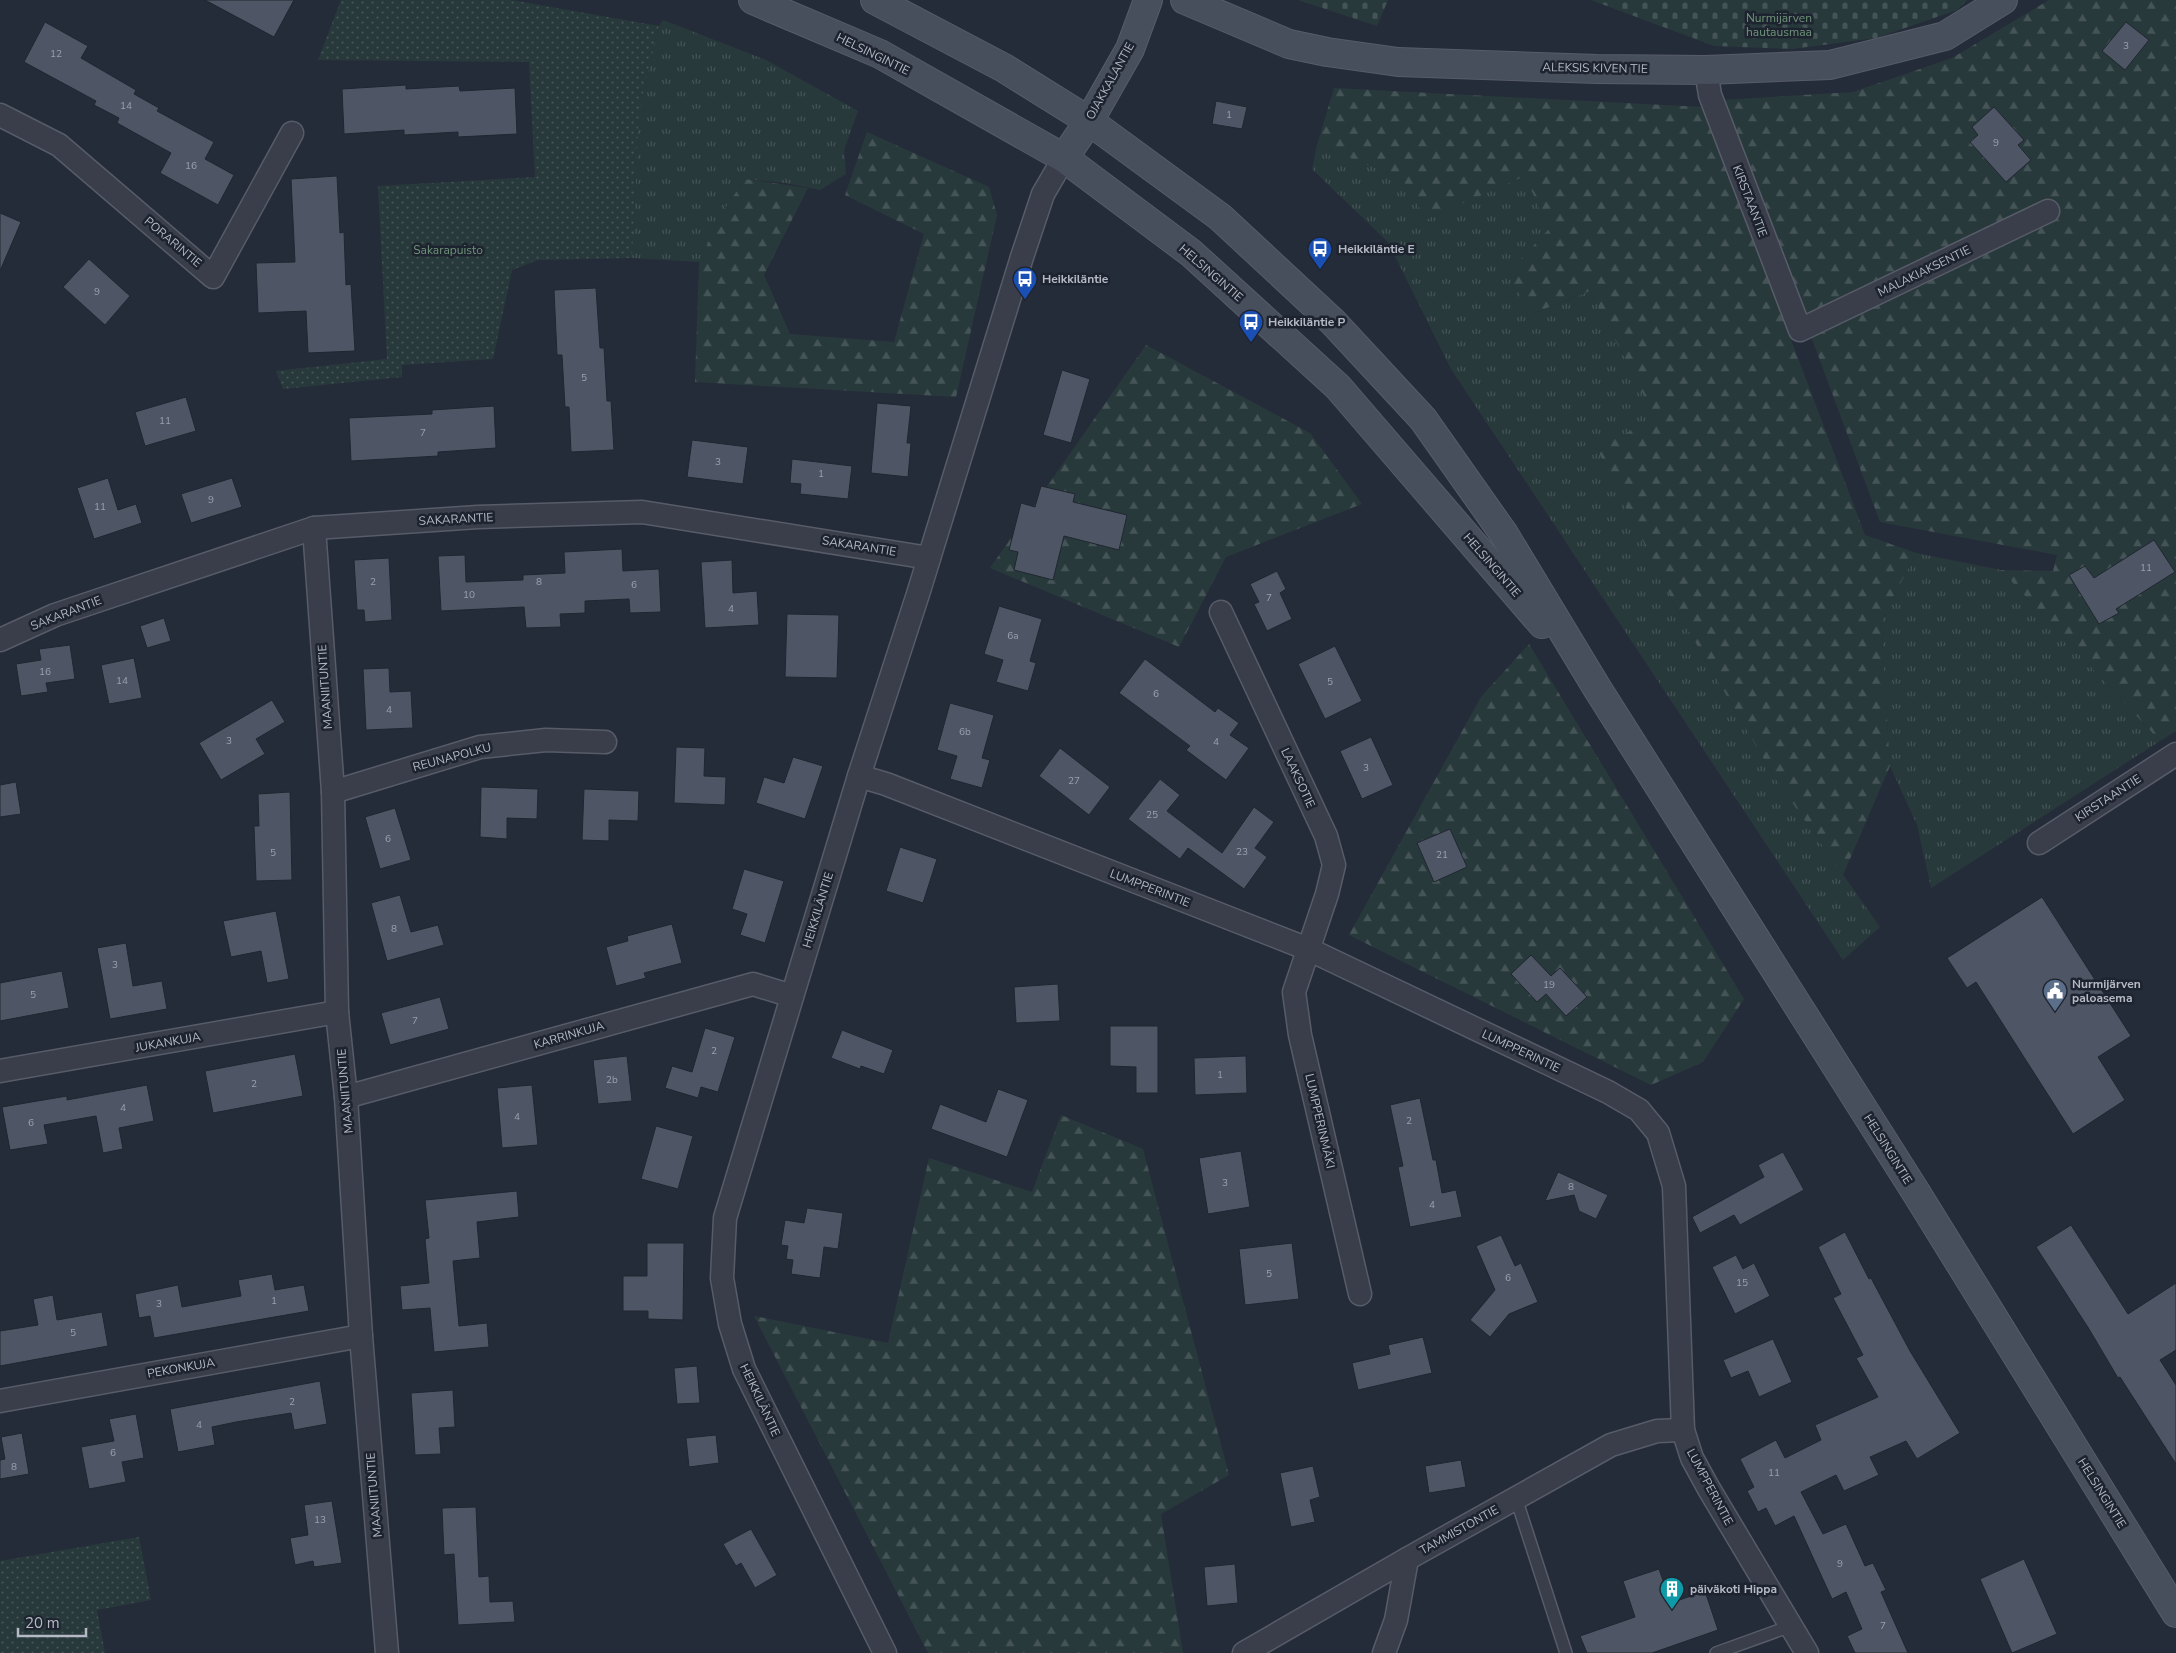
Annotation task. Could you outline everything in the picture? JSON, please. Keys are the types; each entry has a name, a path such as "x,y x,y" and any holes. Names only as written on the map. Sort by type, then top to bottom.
{"main road":[{"name":"HELSINGINTIE","path":"753,0 880,54 1064,158 1191,253 1338,388 1597,688"},
{"name":"HELSINGINTIE","path":"875,0 1004,68 1089,121 1220,217 1333,322 1423,419 1504,534 1597,688 1917,1194 2176,1613"},
{"name":"OJAKKALANTIE","path":"1064,158 1089,121 1130,49 1148,0"},
{"name":"ALEKSIS KIVEN TIE","path":"1185,0 1289,44 1327,52 1398,62 1596,69 1706,70 1830,65 1945,36 2003,0"}],"street":[{"name":"KIRSTAANTIE","path":"1706,70 1710,95 1800,330"},
{"name":"PORARINTIE","path":"0,115 58,145 214,277 292,133"},
{"name":"HEIKKILÄNTIE","path":"885,1653 744,1369 730,1324 722,1278 725,1218 859,776 1022,257 1043,194 1064,158"},
{"name":"MALAKIAKSENTIE","path":"1800,330 2048,211"},
{"name":"SAKARANTIE","path":"0,640 55,615 314,528 478,517 642,512 929,558"},
{"name":"MAANIITUNTIE","path":"314,528 333,792 337,1012 346,1098 361,1336 387,1653"},
{"name":"LAAKSOTIE","path":"1221,612 1326,836 1334,865 1327,894 1308,949"},
{"name":"REUNAPOLKU","path":"333,792 480,747 546,740 605,742"},
{"name":"KIRSTAANTIE","path":"2040,843 2176,754"},
{"name":"LUMPPERINTIE","path":"859,776 895,788 1308,949 1608,1092 1639,1110 1658,1133 1674,1186 1682,1430 1692,1458 1709,1489 1807,1653"},
{"name":"LUMPPERINMÄKI","path":"1308,949 1294,992 1300,1035 1360,1294"},
{"name":"KARRINKUJA","path":"346,1098 753,984 792,996"},
{"name":"JUKANKUJA","path":"0,1072 337,1012"},
{"name":"PEKONKUJA","path":"0,1401 361,1336"},
{"name":"TAMMISTONTIE","path":"1244,1653 1611,1445 1657,1430 1682,1430"},
{"path":"1384,1653 1396,1620 1407,1559"}],"lane":[{"path":"1516,1498 1566,1653"},
{"path":"1716,1653 1791,1626"}],"green space":[{"name":"Sakarapuisto","path":"341,0 511,0 659,26 639,110 632,258 538,260 512,270 493,359 402,365 402,377 283,389 276,371 387,359 378,186 535,177 529,62 318,60"},
{"path":"1298,0 1388,0 1377,26"},
{"name":"Nurmijärven hautausmaa","path":"1591,0 1967,0 1957,10 1876,38 1792,49 1714,46"},
{"path":"2049,0 2176,0 2176,731 2160,741 2001,570 2053,571 2057,555 1880,522 1723,100 1853,92 1952,58"},
{"path":"663,20 766,60 858,111 844,150 846,174 820,190 786,183 745,179 722,213 699,262 632,258 639,110 659,26"},
{"path":"1334,88 1703,107 1865,535 1916,553 1881,622 1890,766 1843,875 1775,778 1681,618 1596,447 1656,419 1590,291 1532,314 1507,274 1549,229 1525,176 1427,219 1401,178 1317,145"},
{"path":"867,132 989,187 997,215 956,397 695,382 699,262 722,213 745,179 808,188 764,275 790,334 894,342 924,234 845,195"},
{"path":"1317,145 1401,178 1427,219 1525,175 1549,229 1533,314 1590,291 1656,419 1596,447 1681,618 1775,778 1880,927 1843,960 1451,369 1388,242 1312,169"},
{"path":"1146,345 1310,433 1362,504 1226,557 1179,647 990,568"},
{"path":"1916,553 2001,570 2160,741 1931,888 1917,825 1890,766 1881,622"},
{"path":"1529,644 1744,999 1703,1062 1651,1085 1349,935 1481,697"},
{"path":"1061,1115 1143,1149 1229,1475 1161,1514 1183,1653 928,1653 754,1316 888,1343 929,1158 1032,1192"},
{"path":"139,1537 151,1600 97,1610 105,1653 0,1653 0,1561"}],"building":[{"path":"205,0 294,0 274,37"},
{"path":"45,22 88,46 81,58 136,90 134,94 159,108 157,111 214,142 205,159 234,175 218,205 160,173 171,153 117,123 119,118 94,105 96,101 24,62"},
{"path":"2126,22 2149,40 2125,70 2102,51"},
{"path":"406,85 406,89 459,86 460,91 515,88 517,134 458,137 458,132 404,135 404,130 344,134 342,89"},
{"path":"1216,101 1247,107 1242,129 1212,124"},
{"path":"1994,107 2024,140 2018,145 2031,160 2006,182 1970,142 1978,135 1972,127"},
{"path":"337,176 340,233 344,232 346,285 351,284 355,351 308,353 306,311 258,313 256,263 295,262 291,179"},
{"path":"0,213 21,222 0,271"},
{"path":"89,259 130,296 105,325 63,287"},
{"path":"596,288 600,348 604,348 607,401 611,401 614,450 571,452 569,407 565,407 562,355 557,355 554,290"},
{"path":"1062,370 1090,379 1071,443 1043,435"},
{"path":"186,397 196,431 145,446 135,412"},
{"path":"877,403 911,406 907,443 911,443 908,477 871,473"},
{"path":"494,406 496,448 438,452 438,456 351,461 349,418 432,414 432,410"},
{"path":"692,440 748,447 743,484 687,477"},
{"path":"792,459 852,466 848,499 800,494 801,484 790,483"},
{"path":"108,478 118,510 136,504 142,523 94,539 77,488"},
{"path":"232,478 242,507 191,523 181,494"},
{"path":"1041,486 1075,494 1073,502 1127,515 1119,550 1064,536 1053,580 1014,570 1018,552 1009,550 1021,503 1035,507"},
{"path":"2154,540 2175,572 2116,609 2119,613 2099,624 2069,575 2085,566 2094,578"},
{"path":"622,549 623,571 659,569 661,612 630,613 629,599 585,601 585,613 560,614 561,627 526,628 524,607 441,611 438,556 465,555 466,582 523,580 523,575 565,573 564,552"},
{"path":"389,558 392,620 365,622 364,610 357,610 354,560"},
{"path":"732,560 733,593 757,591 759,625 705,628 701,562"},
{"path":"1277,571 1286,589 1280,593 1292,619 1267,631 1254,604 1259,602 1250,584"},
{"path":"999,606 1042,619 1030,661 1036,663 1028,691 996,682 1003,660 984,654"},
{"path":"787,614 839,615 837,678 785,677"},
{"path":"164,618 171,641 147,648 140,626"},
{"path":"70,645 75,679 46,683 48,692 21,696 16,664 41,660 39,649"},
{"path":"1335,646 1362,701 1325,719 1298,664"},
{"path":"134,658 142,698 109,704 101,665"},
{"path":"1145,659 1215,712 1218,708 1239,723 1230,735 1249,748 1226,780 1186,750 1190,746 1119,693"},
{"path":"389,668 390,692 411,691 413,728 366,730 363,669"},
{"path":"272,700 285,722 256,739 265,754 221,780 199,743"},
{"path":"950,703 994,715 982,758 990,760 982,788 950,779 957,756 937,750"},
{"path":"1371,737 1393,785 1362,799 1340,751"},
{"path":"676,747 705,748 704,776 726,777 725,805 674,803"},
{"path":"1060,748 1110,787 1089,815 1039,776"},
{"path":"793,757 823,766 805,819 756,803 764,777 784,783"},
{"path":"1160,779 1180,795 1167,811 1222,853 1254,807 1274,822 1255,848 1267,857 1244,889 1188,848 1180,859 1128,819"},
{"path":"16,782 21,814 0,817 0,785"},
{"path":"481,787 538,789 537,819 507,818 507,839 480,837"},
{"path":"584,789 639,791 638,821 609,820 609,841 582,840"},
{"path":"290,792 292,880 256,881 254,826 259,826 258,794"},
{"path":"395,808 411,860 380,869 365,817"},
{"path":"1450,829 1467,867 1434,882 1417,843"},
{"path":"900,847 937,859 923,903 886,891"},
{"path":"744,869 784,881 765,943 740,935 747,914 732,909"},
{"path":"400,895 411,932 438,925 444,945 387,961 371,903"},
{"name":"Nurmijärven paloasema","path":"2042,897 2131,1036 2098,1057 2125,1100 2073,1134 1976,982 1967,988 1947,958"},
{"path":"276,911 289,979 267,983 261,951 231,957 223,921"},
{"path":"672,924 682,963 644,973 646,978 616,986 606,947 628,941 627,936"},
{"path":"126,943 133,986 162,981 167,1009 110,1019 97,948"},
{"path":"1531,955 1551,976 1560,968 1587,997 1566,1016 1546,994 1537,1002 1511,974"},
{"path":"62,971 69,1008 0,1021 0,983"},
{"path":"1058,984 1060,1021 1016,1023 1014,987"},
{"path":"440,997 449,1029 390,1045 381,1013"},
{"path":"1110,1026 1158,1026 1158,1093 1136,1093 1136,1067 1110,1066"},
{"path":"705,1028 735,1037 718,1092 701,1087 698,1098 665,1088 672,1066 692,1072"},
{"path":"842,1030 893,1050 884,1074 861,1066 860,1069 831,1058"},
{"path":"295,1054 303,1096 213,1113 205,1071"},
{"path":"627,1056 632,1101 598,1104 593,1060"},
{"path":"1246,1056 1247,1093 1195,1095 1194,1058"},
{"path":"147,1085 154,1121 119,1128 123,1149 103,1153 96,1116 44,1125 48,1144 10,1150 2,1107 67,1096 67,1100"},
{"path":"532,1085 538,1145 502,1148 497,1088"},
{"path":"998,1089 1028,1100 1007,1157 931,1129 940,1104 986,1122"},
{"path":"1420,1098 1433,1160 1436,1160 1442,1193 1456,1190 1462,1217 1410,1227 1398,1167 1403,1166 1390,1105"},
{"path":"656,1126 693,1136 678,1189 641,1179"},
{"path":"1241,1151 1250,1207 1208,1214 1199,1158"},
{"path":"1783,1152 1804,1190 1740,1225 1734,1215 1700,1233 1692,1217 1764,1177 1758,1165"},
{"path":"1558,1172 1608,1195 1596,1219 1579,1211 1574,1195 1545,1201"},
{"path":"517,1191 519,1217 477,1222 480,1258 453,1261 459,1326 487,1323 489,1347 434,1352 430,1308 402,1310 400,1286 429,1283 425,1239 429,1238 425,1200"},
{"path":"807,1208 843,1213 838,1249 824,1247 820,1278 791,1274 793,1260 786,1259 788,1246 781,1245 785,1220 804,1223"},
{"path":"2071,1225 2128,1314 2176,1283 2176,1350 2160,1360 2176,1385 2176,1464 2120,1377 2118,1378 2036,1247"},
{"path":"1845,1232 1910,1351 1960,1433 1917,1459 1906,1441 1870,1457 1879,1475 1844,1491 1836,1475 1801,1492 1823,1534 1846,1524 1865,1566 1873,1563 1886,1590 1881,1592 1908,1653 1855,1653 1847,1636 1862,1629 1846,1592 1832,1599 1794,1516 1775,1526 1766,1508 1758,1512 1747,1491 1754,1487 1740,1459 1776,1440 1785,1458 1821,1440 1815,1425 1878,1397 1856,1358 1863,1355 1833,1298 1841,1294 1818,1247"},
{"path":"1501,1235 1515,1266 1521,1263 1538,1302 1509,1314 1490,1337 1470,1320 1495,1290 1476,1246"},
{"path":"647,1243 684,1243 683,1320 648,1319 648,1311 623,1311 623,1276 647,1276"},
{"path":"1292,1243 1299,1299 1245,1305 1239,1249"},
{"path":"1736,1255 1743,1269 1754,1263 1770,1296 1735,1314 1712,1267"},
{"path":"272,1274 275,1290 304,1285 309,1311 154,1338 150,1316 139,1318 135,1294 178,1285 182,1307 241,1296 238,1280"},
{"path":"53,1295 57,1320 102,1312 108,1346 0,1366 0,1331 38,1325 33,1299"},
{"path":"1423,1337 1432,1373 1358,1390 1352,1363 1390,1354 1388,1345"},
{"path":"1773,1339 1792,1382 1759,1397 1748,1371 1731,1378 1723,1360"},
{"path":"697,1366 700,1403 677,1404 674,1368"},
{"path":"320,1381 327,1424 294,1430 291,1413 236,1422 212,1427 215,1445 178,1452 170,1409"},
{"path":"453,1390 455,1427 439,1428 441,1454 415,1455 411,1393"},
{"path":"136,1414 144,1458 122,1462 126,1482 89,1489 81,1447 114,1441 109,1419"},
{"path":"22,1433 29,1474 0,1479 0,1460 5,1459 1,1437"},
{"path":"716,1435 719,1463 689,1467 686,1438"},
{"path":"1461,1460 1466,1487 1429,1493 1425,1466"},
{"path":"1313,1466 1320,1497 1310,1500 1315,1522 1291,1527 1280,1473"},
{"path":"332,1501 342,1563 314,1567 313,1561 295,1565 290,1538 308,1535 304,1505"},
{"path":"476,1507 479,1577 489,1576 490,1602 513,1601 515,1622 458,1625 454,1554 444,1555 442,1508"},
{"path":"751,1529 777,1575 755,1588 741,1563 736,1566 723,1544"},
{"path":"2024,1559 2057,1634 2012,1653 1980,1579"},
{"path":"1235,1564 1238,1603 1207,1606 1204,1567"},
{"name":"päiväkoti Hippa","path":"1659,1569 1671,1603 1705,1591 1718,1630 1652,1653 1587,1653 1580,1636 1635,1617 1623,1581"}],"place":[{"name":"Heikkiläntie E","path":"1320,270"},
{"name":"Heikkiläntie","path":"1025,300"},
{"name":"Heikkiläntie P","path":"1251,343"},
{"name":"Nurmijärven paloasema","path":"2055,1012"},
{"name":"päiväkoti Hippa","path":"1672,1610"}]}
